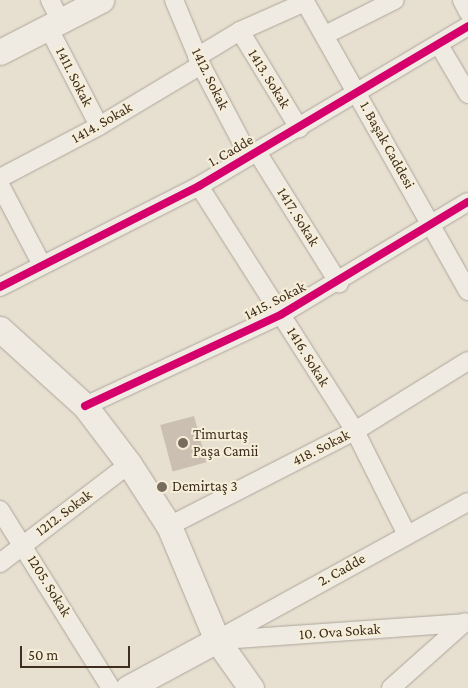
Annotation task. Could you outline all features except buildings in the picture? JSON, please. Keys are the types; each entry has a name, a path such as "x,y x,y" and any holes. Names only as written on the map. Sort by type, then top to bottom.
{"main road":[{"path":"0,52 52,16 101,0"},
{"path":"0,329 84,406 129,464 169,526 217,640 251,688"},
{"path":"128,688 217,640"}],"street":[{"name":"1412. Sokak","path":"174,0 199,61 253,154"},
{"path":"325,35 395,0"},
{"path":"462,0 468,12"},
{"name":"1414. Sokak","path":"0,178 99,126 199,61 240,31 305,1"},
{"name":"1. Başak Caddesi","path":"305,1 360,94 468,291"},
{"name":"1411. Sokak","path":"52,16 99,126"},
{"name":"1. Cadde","path":"0,287 199,186 360,94 468,26"},
{"name":"1413. Sokak","path":"240,31 299,128"},
{"path":"439,45 468,94"},
{"name":"1417. Sokak","path":"253,154 339,283"},
{"path":"0,185 42,265"},
{"name":"1416. Sokak","path":"199,186 355,431 407,535"},
{"name":"1415. Sokak","path":"84,406 282,314 339,283 468,202"},
{"name":"418. Sokak","path":"169,526 355,431 468,361"},
{"name":"1212. Sokak","path":"0,563 129,464"},
{"name":"2. Cadde","path":"217,640 468,502"},
{"name":"1205. Sokak","path":"0,510 23,544 111,688"},
{"path":"391,688 465,622"},
{"name":"10. Ova Sokak","path":"217,640 465,622"}],"cycle path":[{"path":"0,287 199,186 468,26"},
{"path":"85,406 282,314 468,202"}],"place":[{"name":"Timurtaş Paşa Camii","path":"183,443"},
{"name":"Demirtaş 3","path":"162,487"}]}
